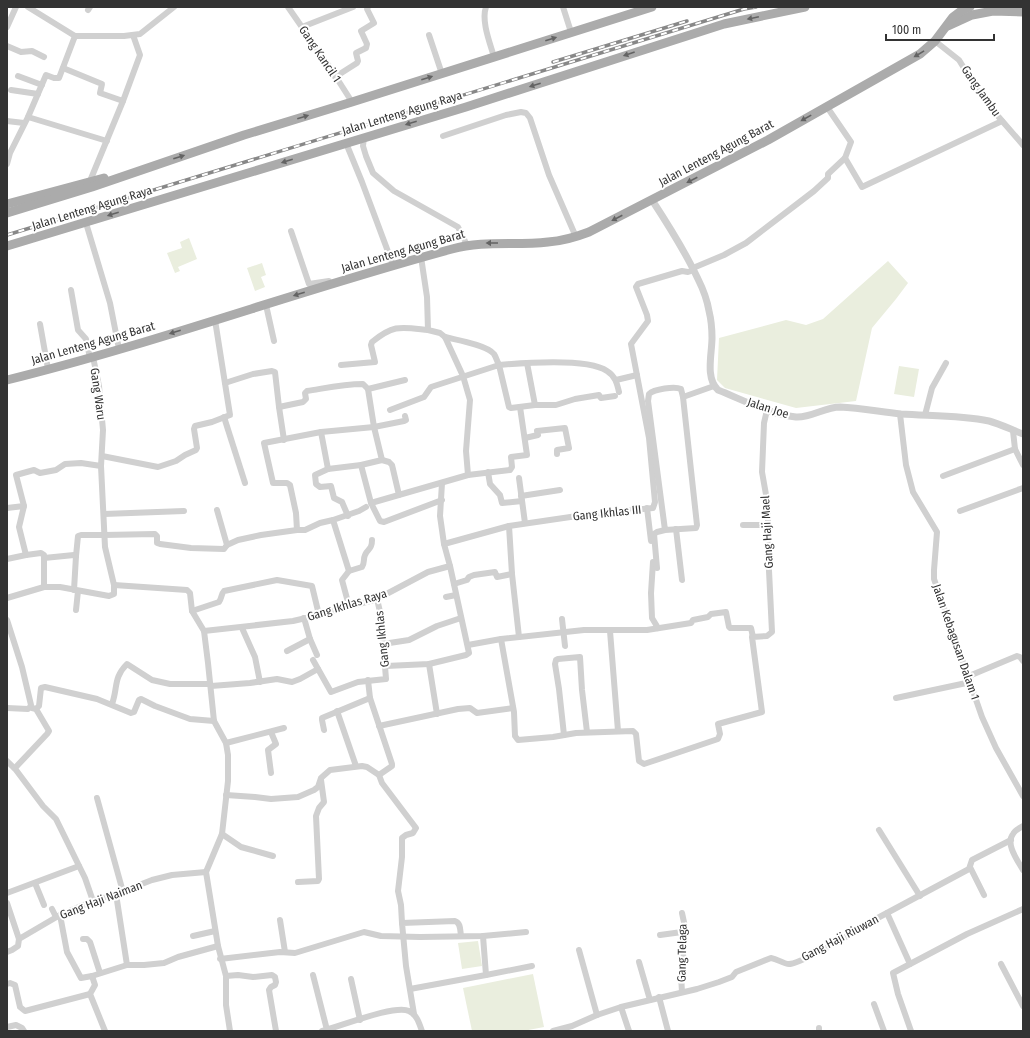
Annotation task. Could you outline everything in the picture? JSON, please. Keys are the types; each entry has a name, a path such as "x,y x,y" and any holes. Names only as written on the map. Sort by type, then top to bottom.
{"main road":[{"name":"Jalan Lenteng Agung Raya","path":"7,213 92,187 244,135 652,7"},
{"name":"Jalan Lenteng Agung Raya","path":"7,246 466,107 724,24 805,7"},
{"name":"Jalan Lenteng Agung Barat","path":"7,380 91,358 393,265 467,244 548,242 576,237 600,227 768,140 920,54 937,43 953,17 970,7"},
{"path":"947,27 972,15 993,11 1023,12"},
{"path":"7,204 90,181 142,169"}],"street":[{"path":"7,27 16,7"},
{"path":"28,7 75,36 133,35 143,32 174,7"},
{"name":"Gang Kancil 1","path":"288,7 352,102"},
{"path":"302,27 353,7"},
{"path":"335,77 357,63 356,52 366,48 367,44 362,31 374,23 367,9 368,7"},
{"path":"486,7 484,12 484,20 494,57"},
{"path":"563,7 571,32"},
{"path":"90,181 140,55 133,35"},
{"path":"429,35 442,74"},
{"path":"7,164 46,75 59,78 75,36"},
{"name":"Gang Jambu","path":"937,43 959,60 977,89 1023,145"},
{"path":"7,46 21,52 32,51 44,56"},
{"path":"63,68 102,84 100,93 123,101"},
{"path":"18,76 42,85"},
{"path":"11,90 38,94"},
{"path":"692,267 724,255 746,243 814,191 828,178 828,174 845,157 851,142 827,107"},
{"path":"443,136 506,115 521,112 526,114 530,118 549,175 576,237"},
{"path":"28,117 107,141"},
{"path":"7,121 24,123"},
{"path":"845,157 862,187 1002,121"},
{"path":"364,137 364,151 373,173 394,191 458,227 467,244"},
{"path":"346,143 393,265"},
{"path":"652,200 682,247 705,294 709,310 712,336 710,371 714,386 683,397"},
{"path":"86,223 100,264 110,303 119,349"},
{"path":"291,231 309,284 348,279"},
{"path":"421,257 427,297 428,330"},
{"name":"Gang Ikhlas III","path":"444,544 525,523 653,508 655,502 649,438 632,344 648,321 636,286 682,271 688,272 692,267"},
{"name":"Gang Waru","path":"71,290 78,330 86,339 99,386 103,430 102,466 104,536 106,558 114,585"},
{"path":"266,305 274,341"},
{"path":"102,456 158,467 168,465 196,450 195,426 230,415 226,399 225,383 215,320"},
{"path":"40,324 48,369"},
{"path":"341,365 375,362 371,345 372,342 391,329 400,327 440,333 445,337 473,344 489,350 494,354 499,365 509,407 513,408 535,405 556,405 576,399 599,395 601,398 617,394 616,380 607,370 576,363 527,363 499,365 431,387 424,397 390,410"},
{"path":"445,337 463,376 470,400 466,452 468,475"},
{"path":"527,363 535,405"},
{"path":"925,415 932,388 946,363"},
{"path":"225,383 253,374 274,371 276,374 278,407 284,440"},
{"path":"616,380 637,375"},
{"path":"368,389 405,380"},
{"path":"278,407 303,402 306,399 305,393 307,391 324,389 331,386 363,384 368,389 374,427 382,460"},
{"name":"Jalan Joe","path":"714,386 718,390 786,416 798,417 839,407 900,414 967,417 991,422 1023,434"},
{"path":"657,568 654,534 665,530 696,528 697,525 683,397 681,389 678,388 652,391 649,394 648,401 665,530"},
{"path":"76,610 76,556 79,535 104,536 155,534 157,536 158,544 191,548 224,549 227,545 238,540 261,535 305,530 320,523 348,516 369,505 424,487 468,475 512,470 511,457 526,456 527,454 520,407"},
{"name":"Gang Haji Mael","path":"752,638 767,636 772,632 768,506 762,472 764,423 767,410"},
{"name":"Jalan Kebagusan Dalam 1","path":"900,414 906,465 913,492 937,532 934,579 982,717 991,738 1023,796"},
{"path":"297,530 296,513 290,485 287,483 273,483 264,443 321,432 374,427 404,421 406,420 405,416"},
{"path":"224,418 246,483"},
{"path":"525,438 538,435 537,430 565,428 569,448 557,450 557,454"},
{"path":"1013,431 1016,449 1023,465"},
{"path":"321,432 328,470"},
{"path":"943,476 1016,449"},
{"path":"348,516 342,502 334,498 331,486 320,488 316,484 315,475 328,470 382,460 392,465 399,495"},
{"path":"26,555 19,527 24,506 16,474 34,470 40,473 56,470 65,464 81,463 102,466"},
{"path":"361,465 369,505 382,522 442,500"},
{"path":"488,472 490,484 500,495 502,503 560,490"},
{"path":"519,478 525,523"},
{"path":"386,666 429,664 469,653 444,544 440,516 442,483"},
{"path":"960,511 1023,488"},
{"path":"7,508 24,506"},
{"path":"647,508 653,560 651,593 652,618 658,628"},
{"path":"217,510 227,545"},
{"path":"104,514 184,511"},
{"path":"333,520 349,571"},
{"path":"743,525 768,525"},
{"path":"509,526 512,574 519,638"},
{"path":"676,529 682,580"},
{"path":"349,606 342,580 349,571 360,569 364,566 365,555 371,548 372,540"},
{"path":"7,559 41,553 44,555 44,587"},
{"path":"44,558 76,556"},
{"name":"Gang Ikhlas Raya","path":"204,632 293,621 319,615 377,598 428,572 450,566"},
{"path":"454,584 467,580 469,577 474,575 495,572 497,577 512,574"},
{"path":"192,611 219,602 224,591 283,580 312,586 319,615"},
{"path":"7,598 44,587 60,587 92,594 111,596 114,594 114,585 187,590 190,593 192,611 204,632 214,721 226,743 228,755 226,795 221,836 206,872 220,958 226,976 226,1005 230,1031"},
{"path":"446,597 456,595"},
{"name":"Gang Ikhlas","path":"377,598 381,616 386,678 368,680 370,698 392,765 385,772 378,775"},
{"path":"468,645 501,638 519,638 584,630 648,630 691,623 693,620 708,617 711,614 726,612 730,628 751,628 763,710 762,712 718,724 720,737 718,739 644,764 639,761 635,732 633,731 587,732 553,737 517,739 501,638"},
{"path":"304,618 318,669 332,692 358,682 368,680"},
{"path":"383,644 409,640 437,626 461,618"},
{"path":"562,619 565,646"},
{"path":"7,620 23,672 31,705 49,731 15,768"},
{"path":"242,628 255,657 260,682"},
{"path":"610,631 618,731"},
{"path":"287,651 310,639"},
{"path":"896,698 970,679 1017,656 1023,661"},
{"path":"564,735 555,664 556,660 558,659 580,657 587,732"},
{"path":"112,704 116,694 116,678 127,664 152,680 170,684 211,685 260,682 277,679 292,682 318,669"},
{"path":"429,664 437,714"},
{"path":"7,708 28,709 39,706 42,687 97,698 132,713 141,699 190,719 214,721"},
{"path":"324,730 322,718 370,698"},
{"path":"379,726 469,708 477,713 513,708"},
{"path":"337,712 356,766"},
{"path":"226,743 284,728"},
{"path":"271,732 276,744 268,750 271,773"},
{"path":"7,761 15,768 44,806 56,819 79,866 93,901"},
{"path":"226,795 255,796 271,799 298,796 316,789 321,778 330,770 356,766 368,767 378,775 382,783 416,828 415,831 402,838 402,857 398,891 401,905 402,937 414,1014 422,1031"},
{"path":"298,882 319,880 316,816 319,808 324,802 321,778"},
{"path":"98,798 123,892"},
{"path":"1023,826 1014,832 1010,840 1012,850 1023,870"},
{"path":"880,830 920,896"},
{"path":"221,836 241,848 273,856"},
{"name":"Gang Haji Riuwan","path":"553,1031 572,1026 597,1015 621,1007 719,982 732,977 736,972 772,958 783,963 790,964 799,961 833,944 872,921 969,869 972,860 1010,840"},
{"path":"7,893 79,866"},
{"path":"970,867 984,895"},
{"name":"Gang Haji Naiman","path":"7,952 18,946 19,940 58,916 93,901 123,892 152,880 172,875 206,872"},
{"path":"35,883 44,904"},
{"path":"116,894 127,965"},
{"path":"7,903 9,918 19,940"},
{"path":"52,909 58,916 67,952 82,978 127,965 164,963 178,957 218,946"},
{"path":"911,1031 898,994 893,974 894,972 980,927 1023,910"},
{"name":"Gang Telaga","path":"682,913 685,927 680,936 684,963 681,975 682,992"},
{"path":"888,913 910,964"},
{"path":"280,920 285,952"},
{"path":"402,923 455,922 460,926 461,936"},
{"path":"193,936 215,931"},
{"path":"220,958 280,952 295,953 360,932 381,936 402,937 483,936 526,932"},
{"path":"660,935 682,932"},
{"path":"483,936 486,975"},
{"path":"83,939 87,939 90,942 100,973"},
{"path":"579,950 597,1015"},
{"path":"639,962 650,1000"},
{"path":"1002,964 1023,1006"},
{"path":"410,989 532,966"},
{"path":"226,976 238,975 253,977 272,975 275,977 275,985 270,987 269,990 276,1031"},
{"path":"313,975 325,1030 376,1014 407,1010 414,1014"},
{"path":"92,976 95,984 90,994 105,1031"},
{"path":"351,979 360,1020"},
{"path":"10,984 15,985 20,1006 25,1010 90,994"},
{"path":"659,997 668,1031"},
{"path":"874,1004 884,1031"},
{"path":"621,1007 629,1031"},
{"path":"7,1027 16,1025 24,1031"}],"green space":[{"path":"189,238 197,259 178,267 180,271 175,273 167,253 182,248 180,242"},
{"path":"888,261 908,283 872,328 856,401 796,408 725,388 717,380 719,338 786,320 806,325 823,319"},
{"path":"262,263 266,275 261,277 265,287 255,291 247,268"},
{"path":"899,366 919,369 914,397 894,394"},
{"path":"478,941 482,966 462,969 458,943"},
{"path":"533,974 544,1027 523,1031 472,1031 463,988"}],"railway":[{"path":"7,235 744,9 756,7"},
{"path":"553,62 687,21"}]}
